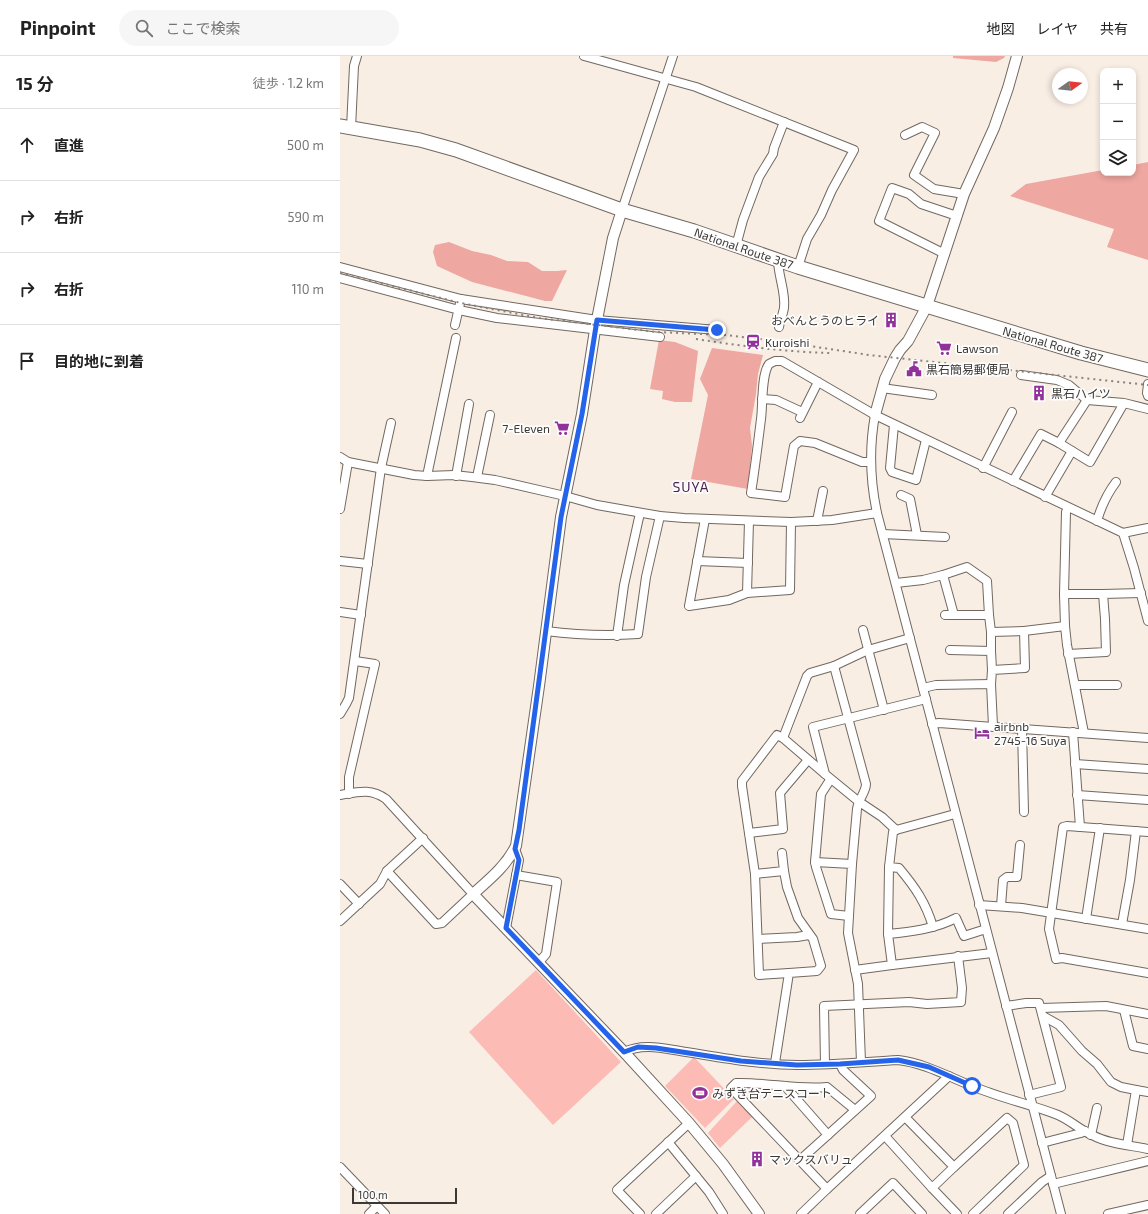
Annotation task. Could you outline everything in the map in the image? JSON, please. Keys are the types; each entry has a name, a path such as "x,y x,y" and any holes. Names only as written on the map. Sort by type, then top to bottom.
{"highway":[{"name":"National Route 387","path":"346,127 420,140 456,150 622,210 694,231 798,267 1081,353 1148,370"}],"street":[{"path":"346,127 354,66 357,56"},
{"path":"584,56 696,87 854,150 807,239 798,267"},
{"path":"387,871 436,924 442,923 504,865 511,857 515,849 519,830 565,496 582,414 596,325 613,238 673,56"},
{"path":"1017,56 994,128 964,194 927,306 922,318 908,341 895,358 882,388 872,431 870,462 872,490 877,513 1061,1214"},
{"path":"736,246 743,220 759,176 773,154 784,122"},
{"path":"905,135 922,127 935,133 914,175 934,189 964,194"},
{"path":"945,254 878,221 892,188 909,194 921,204 957,216"},
{"path":"778,260 778,272 782,287 784,307 779,326"},
{"path":"340,267 462,299 660,337"},
{"path":"340,278 459,310 497,318 596,325 717,330"},
{"path":"455,324 462,299"},
{"path":"427,476 456,338"},
{"path":"870,462 862,462 815,443 800,441 794,446 785,497 751,493 762,416 762,399 767,366 775,361 782,361 894,425 1123,533 1148,528"},
{"path":"1021,375 1056,380 1069,385 1087,400 1124,403 1148,409"},
{"path":"762,399 776,400 801,415 818,382"},
{"path":"1148,384 1148,396"},
{"path":"882,388 932,395"},
{"path":"1059,443 1087,400"},
{"path":"1013,481 1041,434 1090,462 1124,403"},
{"path":"456,476 469,404"},
{"path":"983,468 1012,412"},
{"path":"478,477 490,415"},
{"path":"340,714 348,701 355,661 381,468 391,423"},
{"path":"894,425 890,468 892,472 916,480 926,440"},
{"path":"1045,497 1072,451"},
{"path":"340,457 348,462 427,476 478,477 565,496 597,505 660,516 791,522 817,521 877,513"},
{"path":"340,509 348,462"},
{"path":"1097,521 1110,489 1116,482"},
{"path":"817,521 823,491"},
{"path":"901,495 910,499 917,535"},
{"path":"1068,508 1066,512 1064,594 1065,626 1068,654 1084,733"},
{"path":"617,636 624,585 640,513"},
{"path":"546,631 571,634 617,636 638,634 646,577 660,516"},
{"path":"706,519 689,606 729,600 747,593 790,590 791,522"},
{"path":"747,593 748,521"},
{"path":"1123,533 1148,621"},
{"path":"883,534 945,537"},
{"path":"340,561 368,564"},
{"path":"697,561 748,563"},
{"path":"896,583 923,580 968,567 987,581 991,632 992,726"},
{"path":"943,575 954,615"},
{"path":"1064,594 1141,593"},
{"path":"1068,654 1106,652 1103,594"},
{"path":"340,612 361,615"},
{"path":"945,615 989,615"},
{"path":"991,632 1024,631 1065,626"},
{"path":"863,630 884,710"},
{"path":"992,670 1025,668 1024,631"},
{"path":"783,738 807,676 810,673 834,666 868,650 910,638"},
{"path":"950,650 991,651"},
{"path":"349,794 349,776 375,664 355,661"},
{"path":"834,666 866,784 866,789 858,801 852,864 848,933 858,984 861,1062"},
{"path":"923,688 936,685 991,684"},
{"path":"1075,685 1117,685"},
{"path":"849,916 831,914 815,862 821,794 828,777 813,727 926,699"},
{"path":"932,724 939,723 992,726 1148,738"},
{"path":"1022,729 1024,812"},
{"path":"1073,732 1080,827"},
{"path":"782,853 787,887 798,918 813,939 821,966 817,971 759,975 754,874 742,781 777,735 783,738 858,801 882,816 896,830"},
{"path":"749,833 783,829 780,794 808,760"},
{"path":"1075,764 1148,769"},
{"path":"340,795 372,792 380,794 386,799 624,1052 688,1123 723,1164 760,1214"},
{"path":"1077,795 1148,800"},
{"path":"892,965 888,934 889,867 893,832 955,814"},
{"path":"1148,832 1067,826 1063,827 1050,912 1049,929 1056,959 1062,958 1148,974"},
{"path":"1086,919 1100,828"},
{"path":"1122,924 1130,880 1136,831"},
{"path":"340,921 380,884 387,871 423,838"},
{"path":"1001,906 1003,880 1007,877 1017,877 1020,845"},
{"path":"506,928 519,860 515,849"},
{"path":"815,862 852,864"},
{"path":"889,867 899,868 916,889 933,927"},
{"path":"754,874 784,871"},
{"path":"516,875 557,882 546,954 538,962"},
{"path":"340,884 359,904"},
{"path":"979,905 1022,908 1148,929"},
{"path":"888,934 933,927 956,918 964,936 986,929"},
{"path":"758,940 809,935"},
{"path":"855,970 992,952"},
{"path":"825,1064 824,1006 909,1002 927,1004 961,1002 962,988 958,956"},
{"path":"775,1063 789,973"},
{"path":"1006,1006 1026,1003 1040,1003 1061,1087 1029,1095"},
{"path":"1042,1012 1106,1006 1148,1014"},
{"path":"1124,1010 1132,1046 1148,1049"},
{"path":"1042,1012 1059,1025 1082,1051 1097,1064 1111,1082 1121,1087 1148,1092"},
{"path":"624,1052 638,1047 656,1048 741,1061 797,1065 902,1060 929,1067 972,1086 1060,1116 1088,1133 1106,1141 1148,1149"},
{"path":"800,1160 871,1096 843,1070 840,1064"},
{"path":"801,1214 949,1076"},
{"path":"827,1189 731,1088 736,1083 752,1082 813,1088 827,1086 855,1110"},
{"path":"785,1086 828,1135"},
{"path":"1127,1145 1136,1090"},
{"path":"1088,1133 1096,1108"},
{"path":"906,1117 954,1167"},
{"path":"932,1188 1007,1118 1013,1123 1024,1165 973,1214"},
{"path":"640,1214 617,1190 688,1123"},
{"path":"1042,1143 1081,1133 1088,1133"},
{"path":"885,1136 957,1214"},
{"path":"668,1142 709,1192 723,1214"},
{"path":"1008,1214 1042,1182 1148,1161"},
{"path":"340,1167 385,1214"},
{"path":"656,1214 696,1176"},
{"path":"860,1214 893,1183 920,1213"},
{"path":"1108,1214 1148,1205"},
{"path":"369,1214 377,1206"}],"shaded area":[{"path":"953,56 1005,56 996,62 953,58"},
{"path":"1148,162 1148,260 1107,247 1114,229 1010,196 1026,184 1100,171 1100,176 1136,176 1136,164"},
{"path":"449,242 472,251 491,255 507,261 528,262 542,271 567,270 552,301 545,301 472,282 437,266 433,252 435,245"},
{"path":"659,340 675,342 698,351 692,402 675,402 662,399 663,391 650,389"},
{"path":"712,348 763,355 758,374 750,428 752,446 748,489 691,479 708,395 700,379"},
{"path":"536,970 621,1062 553,1125 469,1032"},
{"name":"みずき台テニスコート","path":"694,1057 734,1099 705,1128 665,1086"},
{"path":"738,1100 753,1116 720,1148 708,1133"}],"railway":[{"path":"340,273 461,303 539,318 656,332 725,335 777,341 869,355 1148,385"},
{"path":"696,339 764,348 831,353"}],"place":[{"name":"おべんとうのヒライ","path":"891,320"},
{"name":"Kuroishi","path":"753,342"},
{"name":"Lawson","path":"944,348"},
{"name":"黒石簡易郵便局","path":"914,369"},
{"name":"黒石ハイツ","path":"1039,393"},
{"name":"7-Eleven","path":"562,428"},
{"name":"airbnb 2745-16 Suya","path":"982,733"},
{"name":"みずき台テニスコート","path":"700,1093"},
{"name":"マックスバリュ","path":"757,1159"}],"district":[{"name":"SUYA","path":"691,486"}],"route":[{"path":"717,330 597,320 582,414 561,517 539,686 515,849 519,860 506,928 624,1052 638,1047 656,1048 741,1061 797,1065 898,1060 929,1067 972,1086"}]}
